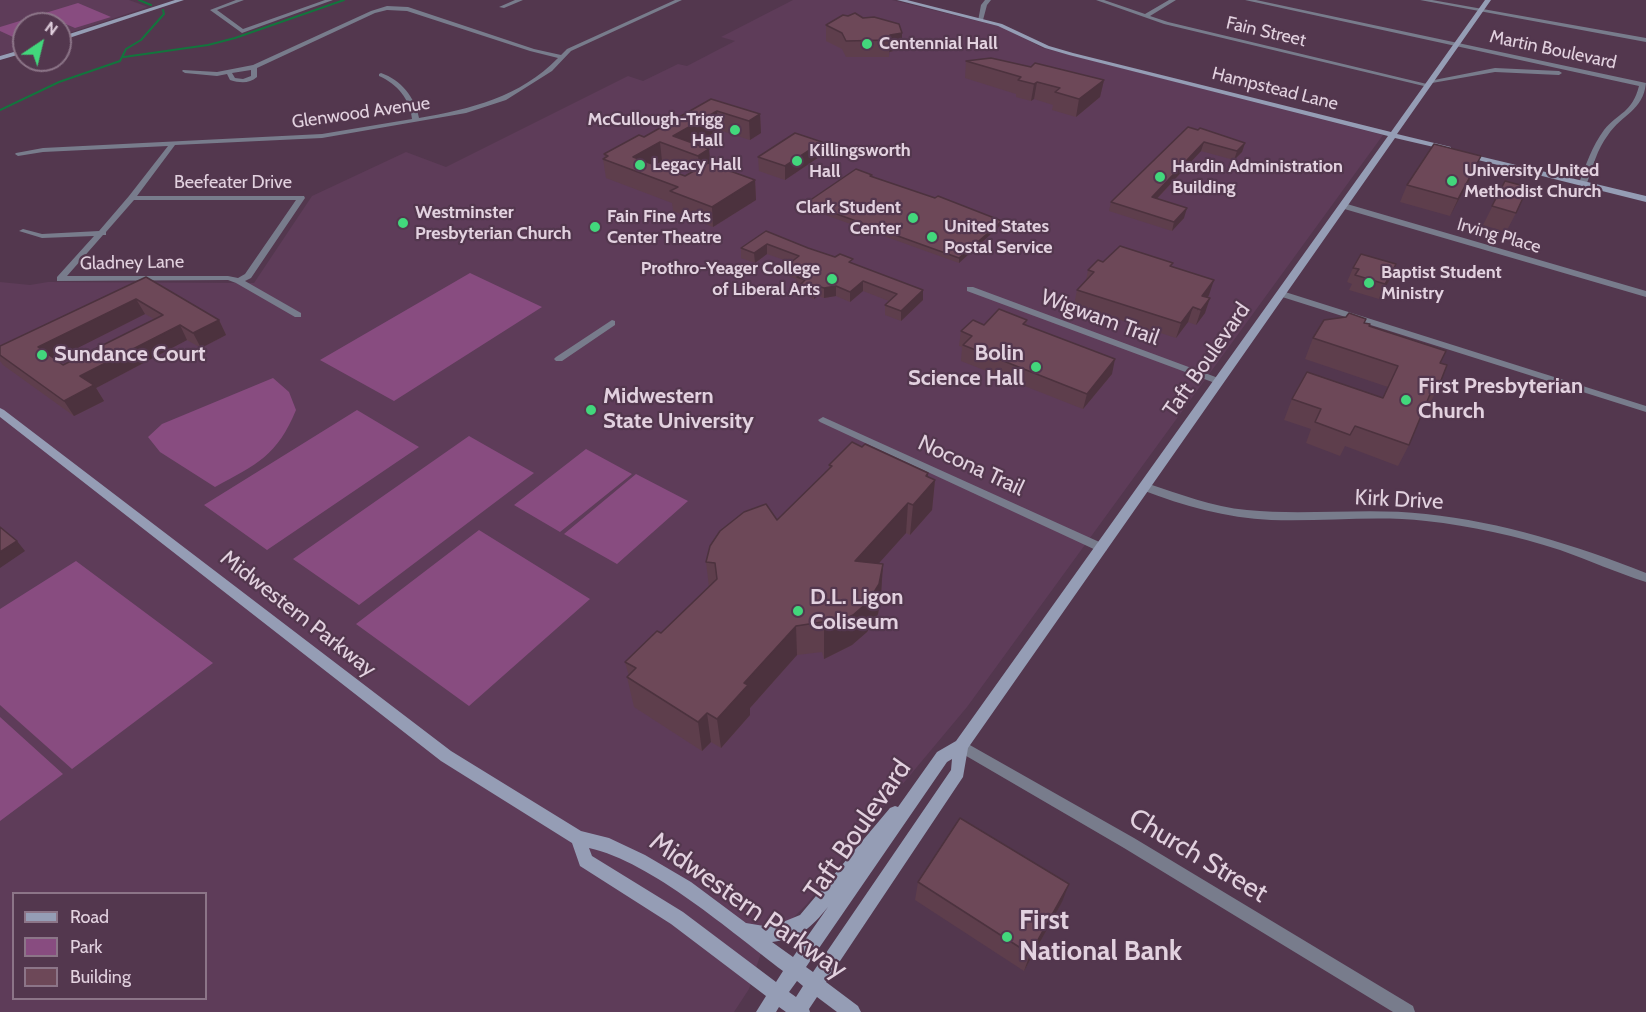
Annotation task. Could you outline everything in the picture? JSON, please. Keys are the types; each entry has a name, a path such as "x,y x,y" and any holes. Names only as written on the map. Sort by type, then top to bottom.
{"street":[{"path":"72,35 181,0"},
{"path":"235,1 213,10 242,32 330,0"},
{"path":"502,7 520,0"},
{"name":"Glenwood Avenue","path":"18,154 43,150 315,137 477,109 504,99 549,70 569,50 680,0"},
{"name":"Hampstead Lane","path":"900,0 1011,29 1047,46 1071,54 1646,199"},
{"path":"980,20 984,5 988,0"},
{"name":"Fain Street","path":"1099,0 1209,34 1430,83"},
{"path":"1145,16 1173,0"},
{"name":"Martin Boulevard","path":"1248,0 1645,85"},
{"path":"1423,0 1646,40"},
{"name":"Taft Boulevard","path":"765,1012 942,757 962,746 1488,0"},
{"path":"185,71 230,74 255,68 373,12 391,8 423,13 537,52 562,57"},
{"path":"230,74 232,79 247,80 254,77 255,68"},
{"name":"Martin Boulevard","path":"1430,83 1479,71 1530,70 1645,85"},
{"path":"381,75 392,78 411,101 415,108 416,121"},
{"path":"1583,183 1601,140 1611,126 1628,114 1639,102 1645,85"},
{"name":"Gladney Lane","path":"173,144 132,198 60,279 214,276 239,281 298,315"},
{"name":"Beefeater Drive","path":"132,198 301,198 248,276 239,281"},
{"name":"Irving Place","path":"1344,206 1646,294"},
{"path":"23,231 42,236 103,232"},
{"name":"Wigwam Trail","path":"970,289 1218,381"},
{"path":"1282,294 1588,393 1646,409"},
{"path":"560,359 612,323"},
{"name":"Midwestern Parkway","path":"0,412 446,756 578,838 609,845 685,888 852,1012"},
{"name":"Nocona Trail","path":"824,420 1102,548"},
{"name":"Kirk Drive","path":"1146,487 1180,501 1214,510 1249,515 1423,517 1489,528 1542,541 1646,578"},
{"name":"Taft Boulevard","path":"798,1011 958,772 962,746"},
{"name":"Church Street","path":"962,746 1129,843 1407,1012"},
{"path":"741,929 757,934 774,935 791,930 806,921 869,842 929,777"},
{"path":"578,838 586,861 677,918 798,1011"}],"shaded area":[{"path":"0,0 129,0 148,7 72,32 72,12 12,12 12,52 0,56"},
{"name":"Midwestern State University","path":"793,0 892,0 1002,27 1043,48 1383,135 967,707 876,816 807,904 789,922 769,929 749,989 734,1012 0,1012 0,282 30,285 48,282 254,283 312,196 406,152 446,167 628,76 643,81 678,64 687,66 735,41 721,37"}],"green space":[{"path":"78,3 111,17 75,28 72,27 72,12 49,12"},
{"path":"12,23 12,36 0,31 0,27"},
{"path":"470,273 542,307 394,401 320,360"},
{"path":"273,378 289,392 296,410 289,426 273,449 264,457 243,472 215,487 160,452 148,437 162,424"},
{"path":"357,410 419,447 267,550 204,505"},
{"path":"469,436 534,473 359,605 293,559"},
{"path":"586,449 632,474 560,532 514,505"},
{"path":"636,474 688,501 617,564 564,534"},
{"path":"479,530 590,599 469,706 356,624"},
{"path":"76,561 213,663 72,769 0,705 0,609"},
{"path":"0,717 63,774 0,821"}],"building":[{"path":"855,13 863,18 874,17 899,24 902,33 890,35 889,40 846,41 842,33 826,25 843,15 848,16"},
{"path":"991,58 1031,67 1035,63 1104,80 1079,99 1055,92 1060,88 1018,80 1021,77 966,61"},
{"path":"711,99 760,114 749,121 717,111 673,136 709,149 698,156 660,142 633,157 685,176 708,163 755,180 712,207 670,191 678,187 603,159 608,156 604,154 639,135 644,137"},
{"path":"1188,127 1198,130 1200,128 1245,143 1237,151 1204,142 1152,197 1187,208 1174,222 1111,202"},
{"path":"795,133 822,142 785,166 758,157"},
{"path":"1434,144 1481,156 1458,199 1407,185"},
{"name":"Clark Student Center","path":"856,169 935,198 938,196 1002,221 959,258 806,203"},
{"path":"1505,181 1528,187 1516,213 1492,206"},
{"path":"766,231 835,257 840,254 853,259 849,262 923,290 901,311 885,305 897,294 863,281 850,292 836,286 824,288 818,286 814,289 801,284 805,280 797,277 800,275 796,273 799,271 786,266 799,256 767,244 754,253 741,248"},
{"path":"1120,246 1173,263 1170,266 1214,280 1202,296 1210,298 1201,310 1193,307 1181,323 1077,290 1094,272 1088,270 1098,260 1103,262"},
{"path":"1361,254 1396,264 1385,284 1355,275 1359,269 1353,268"},
{"path":"146,277 219,320 193,333 180,325 80,376 94,385 64,401 0,355 0,346","holes":["136,299 163,315 63,365 38,347"]},
{"name":"Bolin Science Hall","path":"999,309 1027,320 1023,324 1115,359 1087,394 963,345 972,336 961,331 973,320 984,325"},
{"path":"1349,313 1366,319 1364,323 1370,324 1369,326 1446,351 1440,363 1447,365 1438,388 1433,387 1409,445 1355,426 1350,435 1315,422 1321,409 1292,399 1307,372 1383,398 1398,366 1313,338 1324,320 1346,317"},
{"name":"D.L. Ligon Coliseum","path":"852,442 862,447 865,444 928,473 926,476 935,480 913,505 908,503 855,561 883,564 879,584 868,602 853,615 824,629 822,622 796,626 744,683 748,685 717,719 707,713 698,722 627,677 636,668 625,662 657,631 661,633 717,579 715,563 706,562 710,546 720,531 744,512 766,504 777,520 832,466 829,465"},
{"path":"0,527 17,541 0,552"},
{"name":"First National Bank","path":"960,818 1069,884 1030,954 918,882"}],"waterway":[{"path":"139,0 151,5"},
{"path":"124,57 208,45 235,38 344,0"},
{"path":"0,110 59,82 120,61 126,49 141,40 164,14 163,10"}],"place":[{"name":"Centennial Hall","path":"867,44"},
{"name":"McCullough-Trigg Hall","path":"735,130"},
{"name":"Killingsworth Hall","path":"797,161"},
{"name":"Legacy Hall","path":"640,165"},
{"name":"Hardin Administration Building","path":"1160,177"},
{"name":"University United Methodist Church","path":"1452,181"},
{"name":"Clark Student Center","path":"913,218"},
{"name":"Westminster Presbyterian Church","path":"403,223"},
{"name":"Fain Fine Arts Center Theatre","path":"595,227"},
{"name":"United States Postal Service","path":"932,237"},
{"name":"Prothro-Yeager College of Liberal Arts","path":"832,279"},
{"name":"Baptist Student Ministry","path":"1369,283"},
{"name":"Sundance Court","path":"42,355"},
{"name":"Bolin Science Hall","path":"1036,367"},
{"name":"First Presbyterian Church","path":"1406,400"},
{"name":"Midwestern State University","path":"591,410"},
{"name":"D.L. Ligon Coliseum","path":"798,611"},
{"name":"First National Bank","path":"1007,937"}]}
